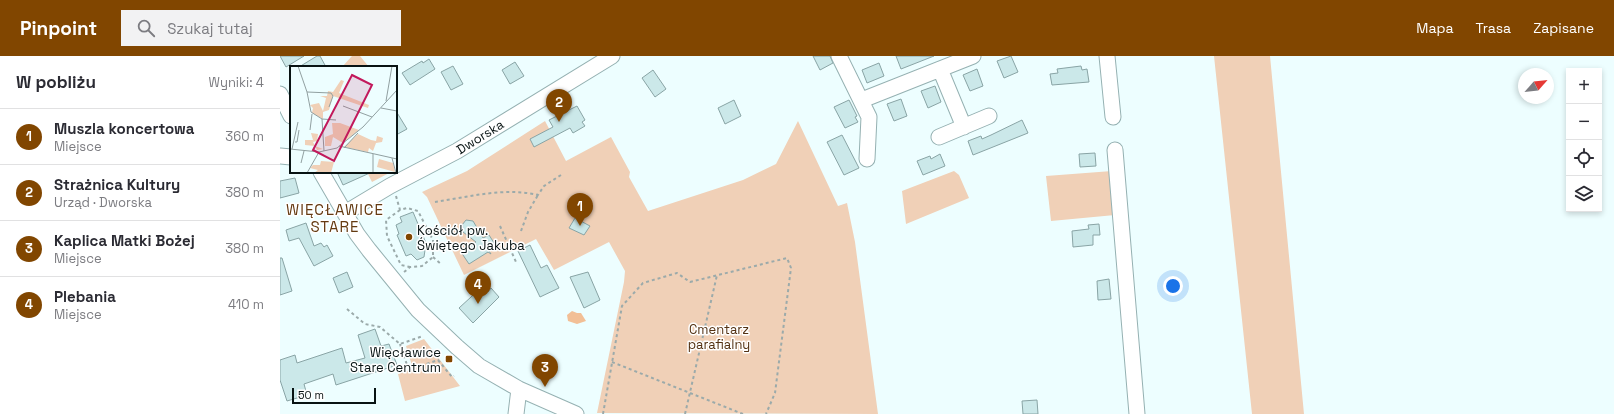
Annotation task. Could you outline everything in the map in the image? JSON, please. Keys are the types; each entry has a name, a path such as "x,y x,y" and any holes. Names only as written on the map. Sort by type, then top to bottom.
{"street":[{"name":"Dworska","path":"345,213 390,186 457,151 612,56"},
{"path":"840,56 869,117 868,159"},
{"path":"862,100 973,56"},
{"path":"1107,56 1113,117"},
{"path":"940,69 964,126"},
{"path":"280,94 290,114"},
{"path":"939,137 989,116"},
{"path":"1115,150 1137,414"},
{"path":"280,156 290,157"},
{"path":"322,173 357,234 418,310 479,366 520,389 576,414"},
{"path":"516,414 520,389"}],"path":[{"path":"521,231 528,212 544,186 560,174"},
{"path":"435,202 480,195 521,191 538,195"},
{"path":"397,198 400,210"},
{"path":"433,257 422,266 410,267 401,265 387,236 386,220 400,210 407,208 418,211 433,240 433,257 441,264"},
{"path":"500,226 516,262"},
{"path":"603,414 622,306 642,283 677,273 690,282 787,258 790,268 780,367 775,393 766,414"},
{"path":"400,275 410,267"},
{"path":"685,414 717,276"},
{"path":"347,309 365,324 380,327 400,344 407,365 424,365 438,360 452,378 454,376"},
{"path":"400,344 423,336"},
{"path":"612,362 743,414"}],"green space":[{"path":"352,56 360,56 368,66 343,66"},
{"path":"1214,56 1270,56 1304,414 1252,414"},
{"name":"Cmentarz parafialny","path":"545,121 566,161 611,137 630,172 629,177 648,211 743,180 776,164 798,121 838,206 847,203 855,242 878,414 597,413 625,271 609,242 554,270 536,239 464,275 427,197 422,192 467,171"},
{"path":"954,171 959,175 969,198 906,224 902,191"},
{"path":"1112,171 1115,215 1051,221 1046,176"},
{"path":"368,173 389,173 372,182"},
{"path":"424,339 460,386 405,401 398,374 413,369 406,346"}],"shaded area":[{"path":"572,311 581,313 586,321 577,324 568,321 567,315"}],"building":[{"path":"280,56 304,56 286,67"},
{"path":"317,56 320,56 325,66 301,66"},
{"path":"813,56 830,56 833,63 820,70"},
{"path":"896,56 934,56 901,69"},
{"path":"1011,56 1018,72 1004,78 997,61"},
{"path":"429,59 435,69 410,85 402,73 422,61 423,63"},
{"path":"515,62 524,76 510,84 502,70"},
{"path":"879,63 884,76 867,83 862,70"},
{"path":"453,66 463,84 451,90 441,72"},
{"path":"1081,66 1082,70 1087,69 1089,82 1052,85 1050,74 1058,73 1057,69"},
{"path":"977,69 983,86 970,91 963,75"},
{"path":"653,70 666,89 655,97 642,78"},
{"path":"935,86 941,102 928,108 921,91"},
{"path":"901,99 907,116 894,121 887,104"},
{"path":"734,100 741,116 725,124 718,108"},
{"path":"849,100 857,116 855,117 858,122 845,128 834,107"},
{"path":"577,106 585,120 582,122 585,126 573,133 570,128 534,147 530,139 553,127 549,120"},
{"path":"397,113 407,129 397,134"},
{"path":"1022,120 1028,133 973,155 968,141 981,136 982,139"},
{"path":"842,135 859,168 844,175 827,142"},
{"path":"1095,153 1096,166 1080,167 1079,154"},
{"path":"940,154 945,166 923,175 917,161 930,156 931,159"},
{"path":"337,173 370,173 343,185"},
{"path":"295,178 299,193 280,198 280,181"},
{"name":"Kościół pw. Świętego Jakuba","path":"413,212 426,243 424,257 417,260 411,254 406,256 397,235 399,234 396,225 402,222 400,217"},
{"path":"575,218 590,226 584,235 569,228"},
{"path":"466,220 473,221 483,238 489,235 496,246 489,251 491,254 488,252 469,264 461,252 476,242 463,232 462,225"},
{"path":"306,223 314,246 321,243 324,247 327,245 333,256 314,266 299,238 289,241 286,230"},
{"path":"1099,224 1100,235 1093,235 1093,245 1073,247 1072,231 1089,229 1088,225"},
{"path":"530,245 541,268 547,265 559,288 540,297 518,251"},
{"path":"280,258 282,258 292,291 280,295"},
{"path":"347,272 353,287 339,293 333,278"},
{"path":"588,272 600,300 584,308 570,277"},
{"path":"1109,279 1111,299 1098,300 1097,281"},
{"path":"483,286 488,292 491,288 499,297 473,323 459,308"},
{"path":"375,329 381,346 389,344 397,365 336,385 333,374 304,384 307,395 287,401 280,380 280,360 295,355 297,363 342,348 346,363 365,358 358,335"},
{"path":"1037,400 1038,414 1023,414 1022,401"}],"place":[{"name":"Strażnica Kultury","path":"559,122"},
{"name":"Muszla koncertowa","path":"580,226"},
{"name":"Kościół pw. Świętego Jakuba","path":"409,237"},
{"name":"Plebania","path":"478,304"},
{"name":"Więcławice Stare Centrum","path":"449,359"},
{"name":"Kaplica Matki Bożej","path":"545,387"}],"district":[{"name":"WIĘCŁAWICE STARE","path":"335,218"}]}
